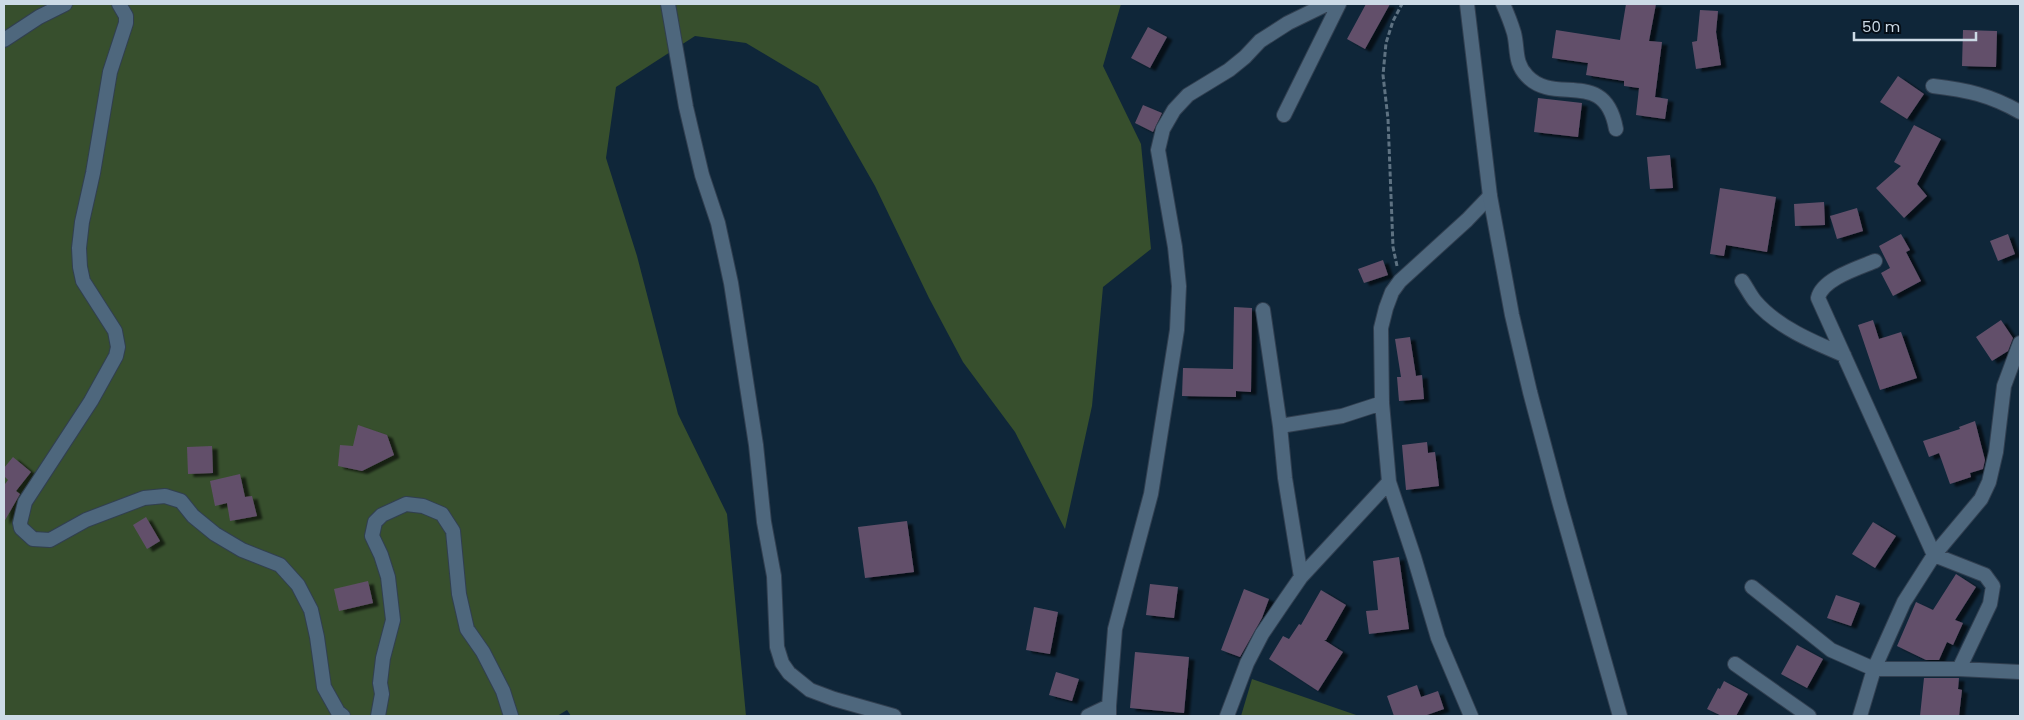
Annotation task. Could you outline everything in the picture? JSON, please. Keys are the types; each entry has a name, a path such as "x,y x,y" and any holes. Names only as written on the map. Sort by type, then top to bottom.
{"street":[{"path":"4,40 65,4"},
{"path":"119,4 126,16 126,23 110,72 93,173 82,222 79,248 82,281 115,331 118,347 116,356 91,401 25,502 20,523 22,528 33,539 50,540 86,520 144,498 165,496 181,501 193,516 215,534 242,550 280,565 298,585 311,610 324,688 338,712 343,716"},
{"path":"668,4 686,107 702,175 718,224 731,283 756,445 764,522 774,576 777,647 782,663 789,674 810,690 834,699 894,716"},
{"path":"1088,716 1109,711 1115,630 1151,494 1177,330 1179,286 1175,247 1158,150 1163,130 1174,110 1188,95 1229,70 1260,42 1288,23 1327,4"},
{"path":"1284,115 1338,4"},
{"path":"1467,4 1490,196 1512,314 1530,392 1620,716"},
{"path":"1503,4 1514,34 1517,59 1525,74 1540,85 1588,92 1603,98 1614,115 1616,129"},
{"path":"1933,86 1976,92 1998,100 2020,112"},
{"path":"1470,716 1438,638 1414,556 1389,482 1382,403 1381,328 1392,292 1400,281 1467,220 1490,196"},
{"path":"1875,261 1828,283 1819,294 1819,302 1934,555 1985,575 1993,586 1990,604 1959,668"},
{"path":"1742,281 1756,301 1773,317 1804,337 1844,355"},
{"path":"1263,310 1280,426 1284,478 1301,577"},
{"path":"1860,716 1874,669 1904,602 1934,555 1981,499 1989,482 1996,452 2004,386 2020,343"},
{"path":"1280,426 1342,416 1382,403"},
{"path":"1227,716 1247,663 1262,634 1301,577 1389,482"},
{"path":"378,716 382,694 380,683 382,658 393,620 388,577 382,555 372,536 375,522 382,515 406,504 423,506 442,514 453,531 459,594 467,629 483,652 503,691 511,716"},
{"path":"1752,587 1831,650 1874,669 1959,668 2020,672"},
{"path":"1735,664 1809,716"}],"path":[{"path":"1400,281 1393,247 1388,119 1383,75 1386,43 1393,21 1402,4"}],"green space":[{"path":"4,4 1121,4 1103,66 1141,144 1151,249 1103,287 1092,406 1065,529 1015,432 963,362 929,298 875,186 818,86 746,43 695,36 616,87 606,158 637,256 678,414 727,514 746,716 571,716 567,710 557,716 4,716"},
{"path":"1252,679 1359,716 1241,716"}],"building":[{"path":"1366,4 1390,4 1365,49 1347,39"},
{"path":"1626,4 1656,4 1649,41 1662,42 1655,97 1668,99 1665,119 1636,115 1639,88 1624,86 1624,81 1586,75 1588,63 1552,58 1556,30 1620,40"},
{"path":"1700,10 1718,11 1716,32 1721,65 1696,69 1692,42 1697,41"},
{"path":"1148,27 1167,37 1150,68 1131,58"},
{"path":"1963,30 1997,31 1996,67 1962,66"},
{"path":"1898,76 1924,94 1907,119 1880,102"},
{"path":"1538,98 1582,103 1578,137 1534,132"},
{"path":"1143,105 1162,113 1153,132 1135,123"},
{"path":"1914,125 1941,139 1917,184 1927,196 1904,218 1876,188 1901,166 1894,162"},
{"path":"1670,155 1673,188 1650,189 1647,157"},
{"path":"1720,188 1776,197 1767,252 1726,245 1724,256 1710,254"},
{"path":"1824,202 1825,225 1795,226 1794,204"},
{"path":"1857,208 1863,231 1837,239 1830,216"},
{"path":"1901,234 1910,250 1906,252 1921,281 1893,296 1881,273 1890,268 1879,246"},
{"path":"2008,234 2015,254 1998,261 1990,241"},
{"path":"1383,260 1388,275 1364,283 1358,269"},
{"path":"1234,307 1252,308 1251,392 1236,391 1236,397 1182,396 1183,368 1233,369"},
{"path":"1873,320 1879,339 1901,332 1917,378 1880,390 1858,325"},
{"path":"2001,320 2013,338 2008,351 1992,361 1976,337"},
{"path":"1410,337 1416,376 1422,375 1424,399 1399,401 1397,377 1401,377 1395,339"},
{"path":"1975,421 1985,460 1983,469 1970,473 1971,477 1950,484 1939,453 1929,457 1923,441 1960,429 1959,427"},
{"path":"358,425 387,435 394,455 362,471 338,466 340,445 353,446"},
{"path":"1427,442 1428,453 1435,452 1439,486 1406,490 1402,445"},
{"path":"212,446 213,473 188,474 187,447"},
{"path":"13,457 31,472 16,491 20,494 4,522 4,483 8,480 4,476 4,468"},
{"path":"240,474 245,497 252,496 257,516 230,521 227,503 215,506 210,481"},
{"path":"146,517 160,541 147,549 133,525"},
{"path":"907,521 914,572 865,578 858,527"},
{"path":"1873,522 1896,536 1875,568 1852,554"},
{"path":"1399,557 1409,629 1369,634 1366,611 1378,610 1373,561"},
{"path":"1956,574 1976,587 1955,620 1963,623 1953,645 1947,642 1939,660 1926,660 1897,646 1916,602 1933,610"},
{"path":"368,581 373,603 339,611 334,589"},
{"path":"1150,584 1178,587 1174,618 1146,615"},
{"path":"1244,589 1269,599 1262,618 1240,657 1221,650"},
{"path":"1321,590 1346,605 1326,640 1324,640 1343,652 1318,691 1269,659 1283,636 1289,639 1299,624 1301,625"},
{"path":"1836,595 1860,603 1851,626 1827,618"},
{"path":"1034,607 1058,612 1050,654 1026,650"},
{"path":"1797,645 1823,659 1807,688 1781,674"},
{"path":"1135,652 1189,657 1184,713 1130,708"},
{"path":"1056,672 1079,679 1072,701 1049,695"},
{"path":"1924,678 1959,678 1958,689 1962,690 1959,716 1920,716"},
{"path":"1724,681 1748,694 1736,716 1722,716 1707,709"},
{"path":"1417,685 1421,697 1438,691 1444,709 1424,716 1394,716 1387,696"}]}
